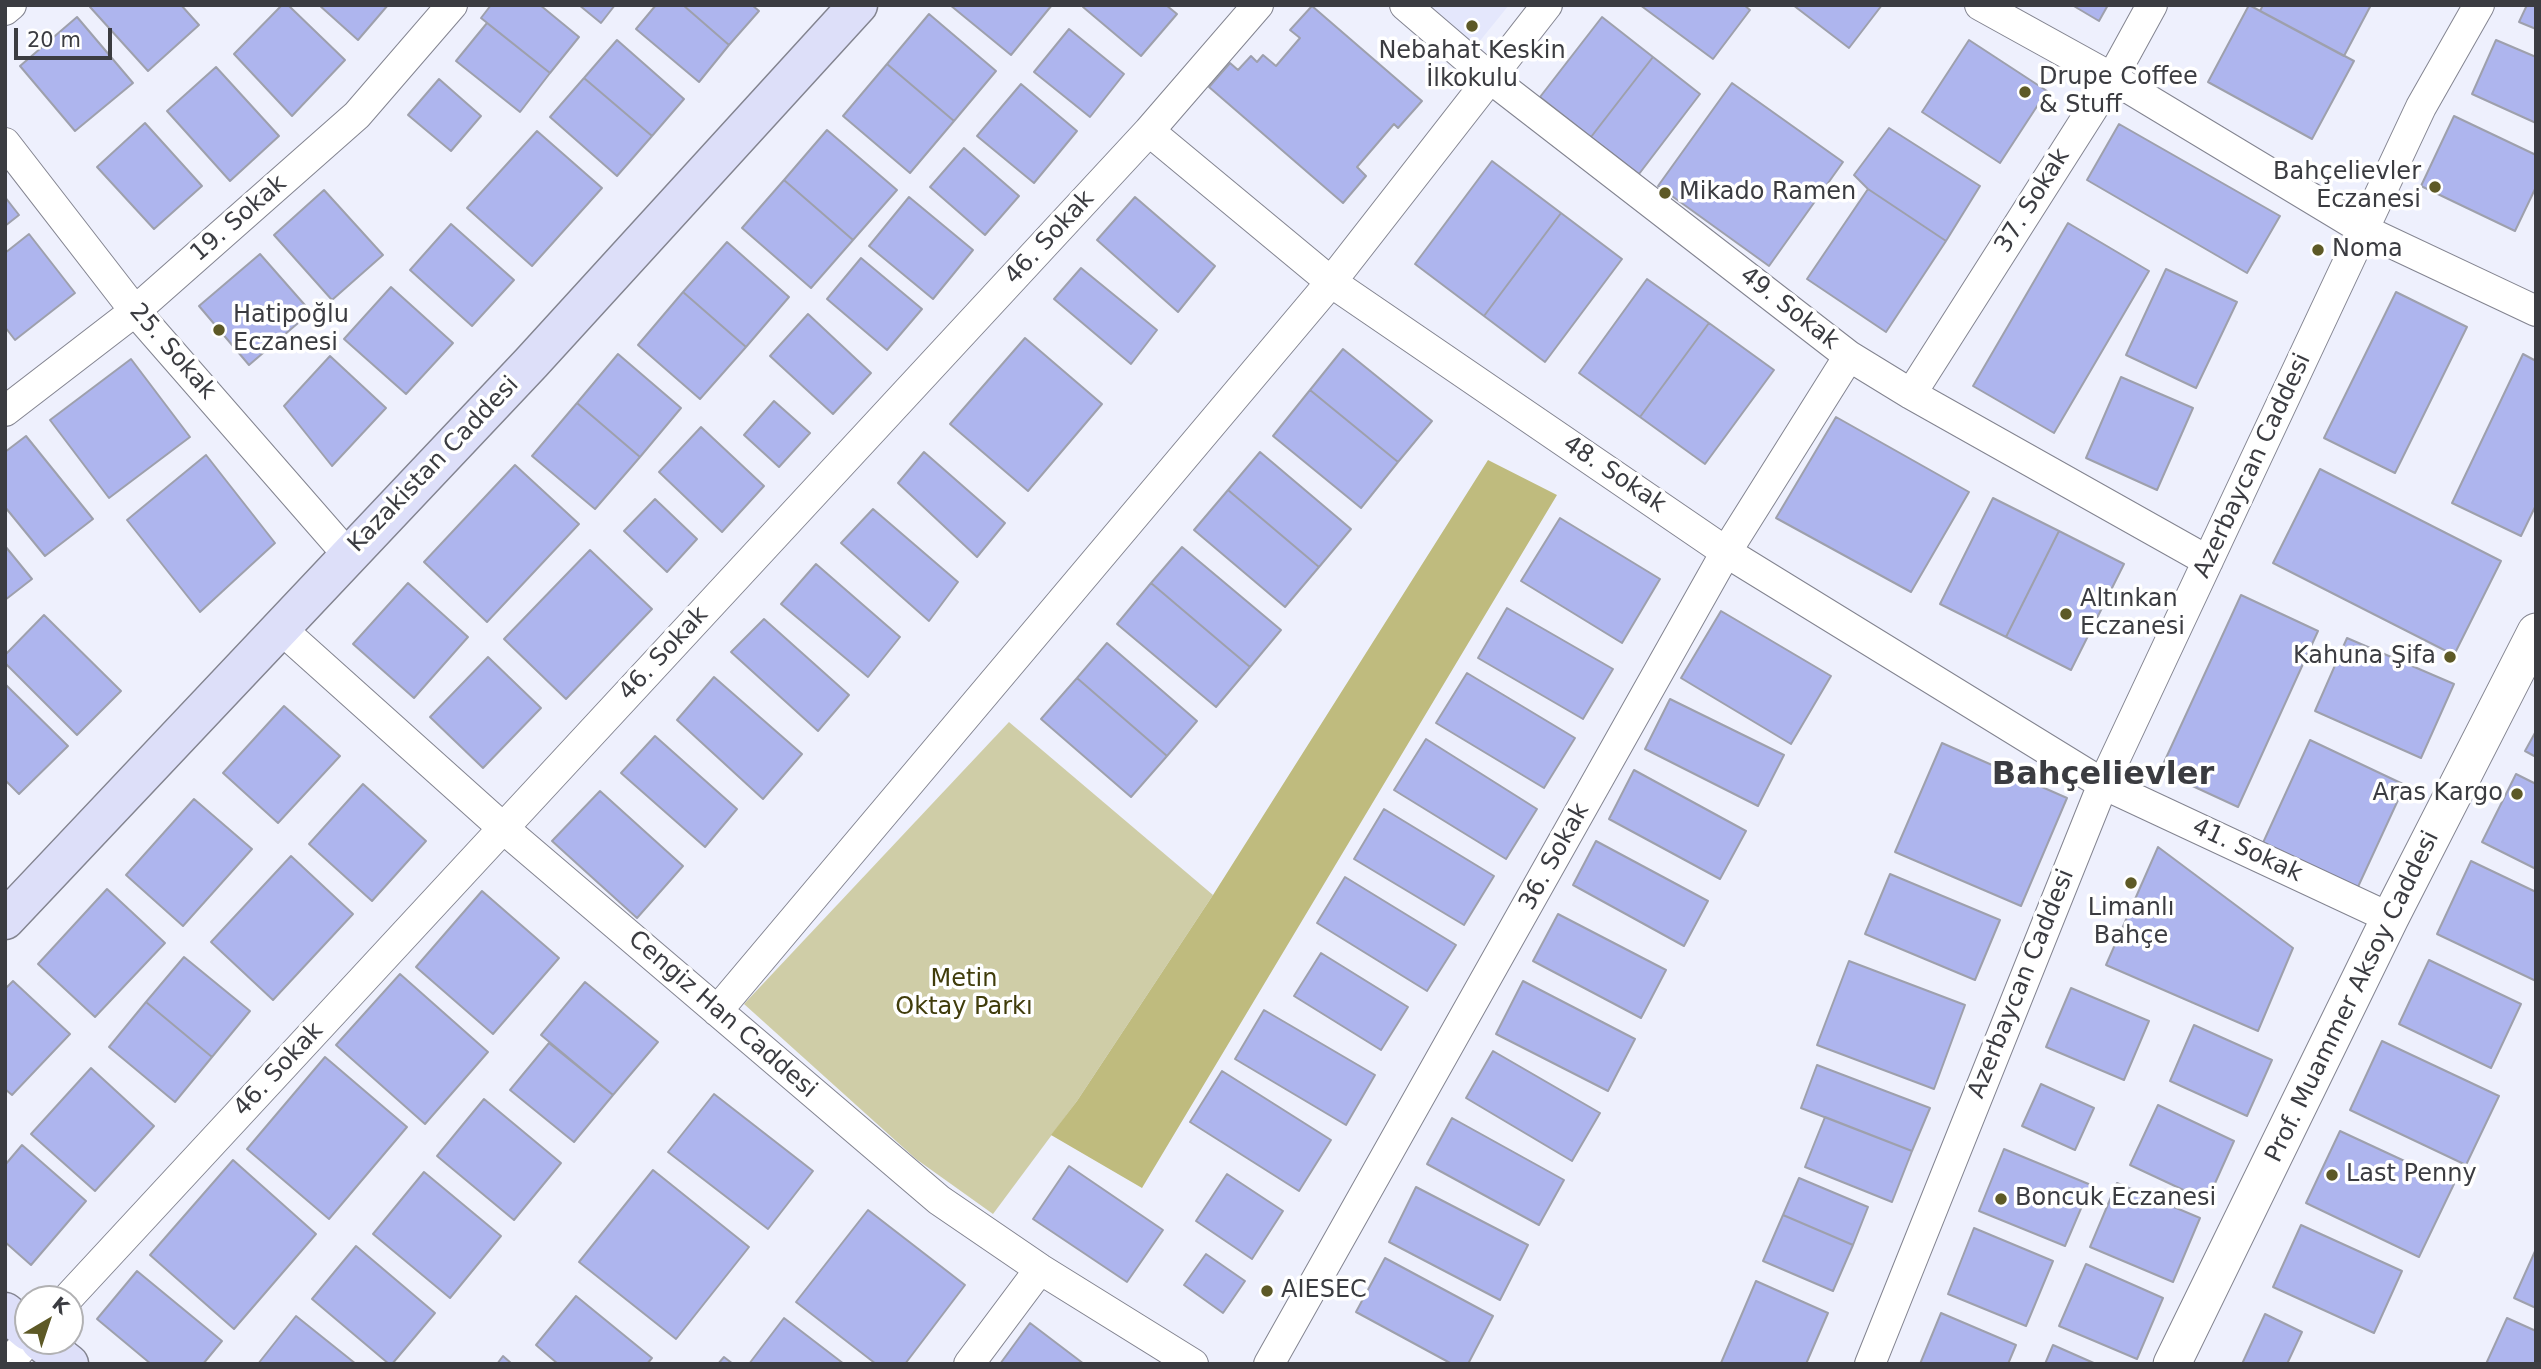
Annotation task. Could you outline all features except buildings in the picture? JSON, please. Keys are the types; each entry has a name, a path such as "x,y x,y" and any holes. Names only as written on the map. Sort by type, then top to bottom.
{"main road":[{"name":"Kazakistan Caddesi","path":"5,920 531,363 858,5"}],"street":[{"path":"5,10 11,5"},
{"name":"19. Sokak","path":"5,411 135,311 357,115 452,5"},
{"name":"46. Sokak","path":"80,1285 1149,131 1258,5"},
{"name":"49. Sokak","path":"1405,5 1490,78 1849,356 1911,394 2208,561"},
{"path":"717,1011 1331,282 1547,5"},
{"path":"1980,5 2112,78 2364,230 2536,311"},
{"name":"37. Sokak","path":"1911,394 2112,78 2152,5"},
{"name":"Azerbaycan Caddesi","path":"1870,1364 2103,784 2421,107 2479,5"},
{"name":"48. Sokak","path":"1149,131 1331,282 1726,552 2103,784"},
{"name":"25. Sokak","path":"5,142 135,311 348,555"},
{"name":"36. Sokak","path":"1269,1364 1726,552 1849,356"},
{"name":"Cengiz Han Caddesi","path":"279,628 503,828 939,1200 1040,1269 1193,1364"},
{"name":"Prof. Muammer Aksoy Caddesi","path":"2172,1364 2390,918 2536,632"},
{"name":"41. Sokak","path":"2103,784 2390,918"},
{"path":"969,1364 1040,1269"}],"shaded area":[{"name":"Nebahat Keskin İlkokulu","path":"1428,5 1509,5 1475,47"},
{"path":"1488,460 1557,495 1142,1188 1051,1135 1077,1101 1213,895"}],"green space":[{"name":"Metin Oktay Parkı","path":"1009,722 1213,895 1077,1101 993,1214 916,1159 744,1004"}],"place":[{"name":"Nebahat Keskin İlkokulu","path":"1472,26"},
{"name":"Drupe Coffee & Stuff","path":"2025,92"},
{"name":"Bahçelievler Eczanesi","path":"2435,187"},
{"name":"Mikado Ramen","path":"1665,193"},
{"name":"Noma","path":"2318,250"},
{"name":"Hatipoğlu Eczanesi","path":"219,330"},
{"name":"Altınkan Eczanesi","path":"2066,614"},
{"name":"Kahuna Şifa","path":"2450,657"},
{"name":"Aras Kargo","path":"2517,794"},
{"name":"Limanlı Bahçe","path":"2131,883"},
{"name":"Last Penny","path":"2332,1175"},
{"name":"Boncuk Eczanesi","path":"2001,1199"},
{"name":"AIESEC","path":"1267,1291"}],"district":[{"name":"Bahçelievler","path":"2103,776"}]}
